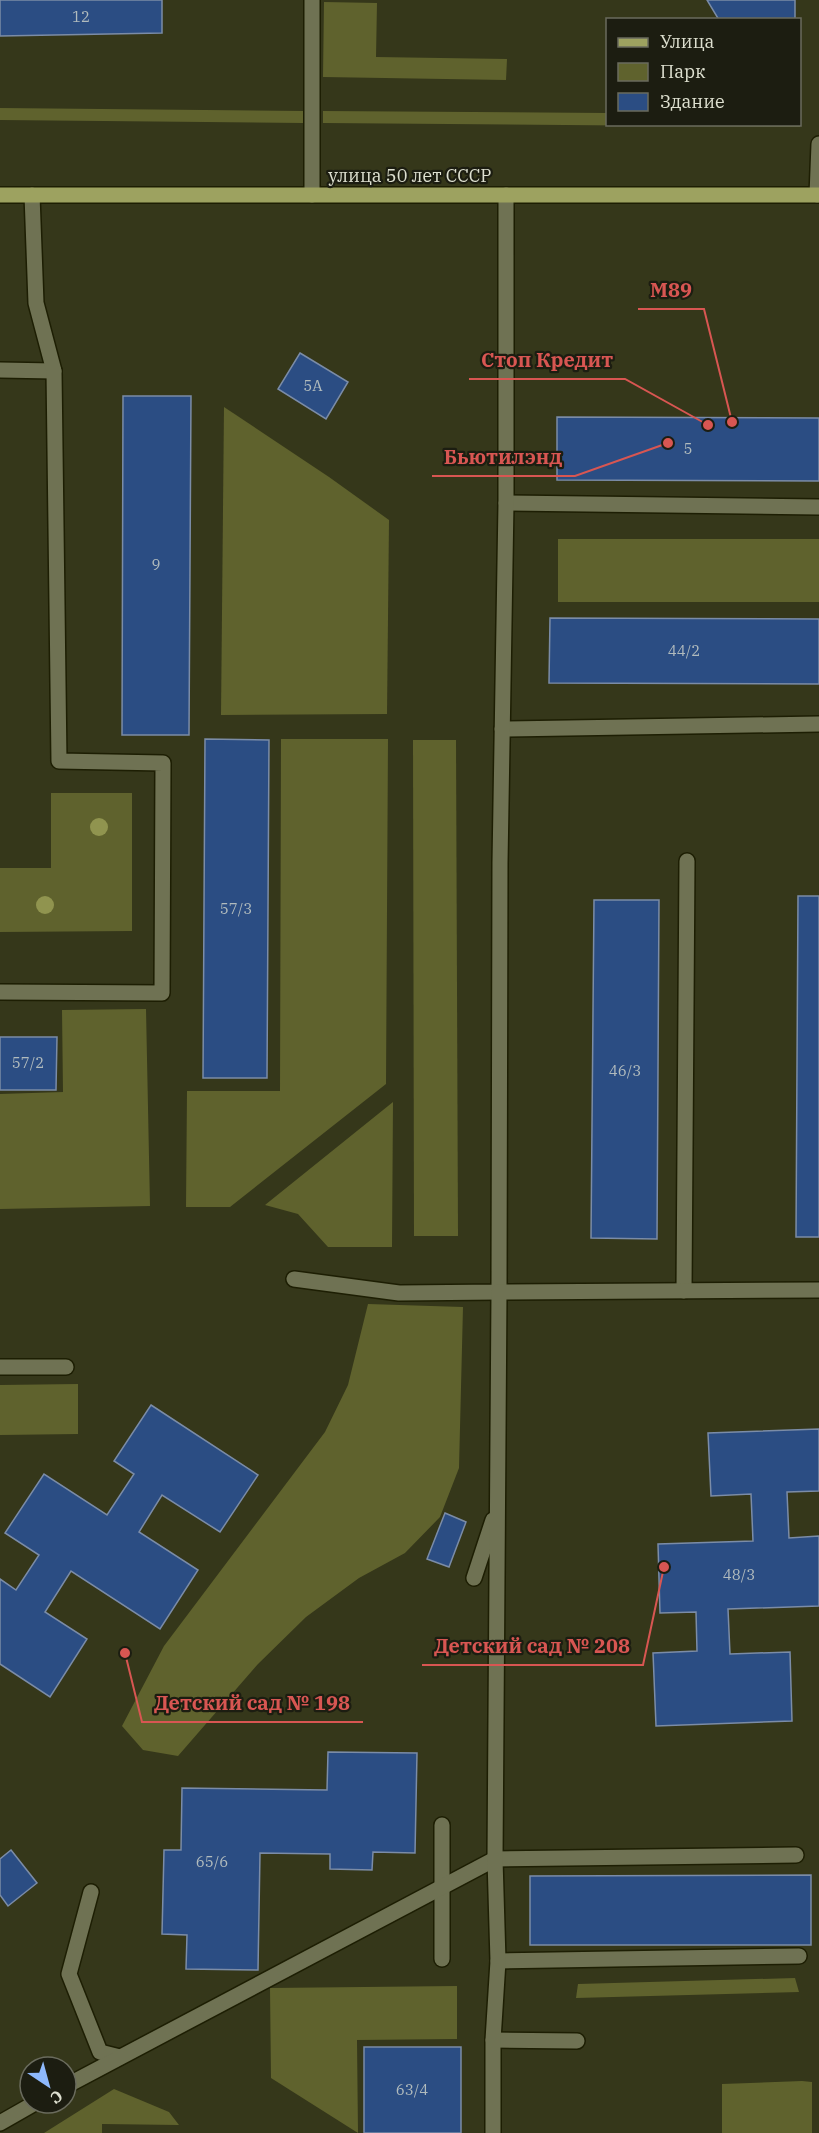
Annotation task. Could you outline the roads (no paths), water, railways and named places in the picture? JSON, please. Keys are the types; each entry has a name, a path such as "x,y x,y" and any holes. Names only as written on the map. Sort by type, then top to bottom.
{"main road":[{"name":"улица 50 лет СССР","path":"0,195 818,195"}],"lane":[{"path":"312,0 312,195"},
{"path":"818,195 819,144"},
{"path":"0,992 162,993 163,763 59,761 54,371 36,303 32,195"},
{"path":"493,2133 493,2040 498,1961 495,1859 500,887 506,504 506,195"},
{"path":"0,369 54,371"},
{"path":"506,504 819,507"},
{"path":"502,729 819,724"},
{"path":"684,1291 687,861"},
{"path":"294,1279 399,1293 819,1290"},
{"path":"0,1367 66,1368"},
{"path":"474,1578 497,1506"},
{"path":"442,1825 442,1959"},
{"path":"78,2080 495,1859 796,1855"},
{"path":"91,1892 69,1974 100,2052 120,2057"},
{"path":"498,1961 799,1956"},
{"path":"493,2040 577,2041"},
{"path":"0,2123 18,2113"}],"place":[{"name":"М89","path":"732,422"},
{"name":"Стоп Кредит","path":"708,425"},
{"name":"Бьютилэнд","path":"668,443"},
{"name":"Детский сад № 208","path":"664,1567"},
{"name":"Детский сад № 198","path":"125,1653"}]}
